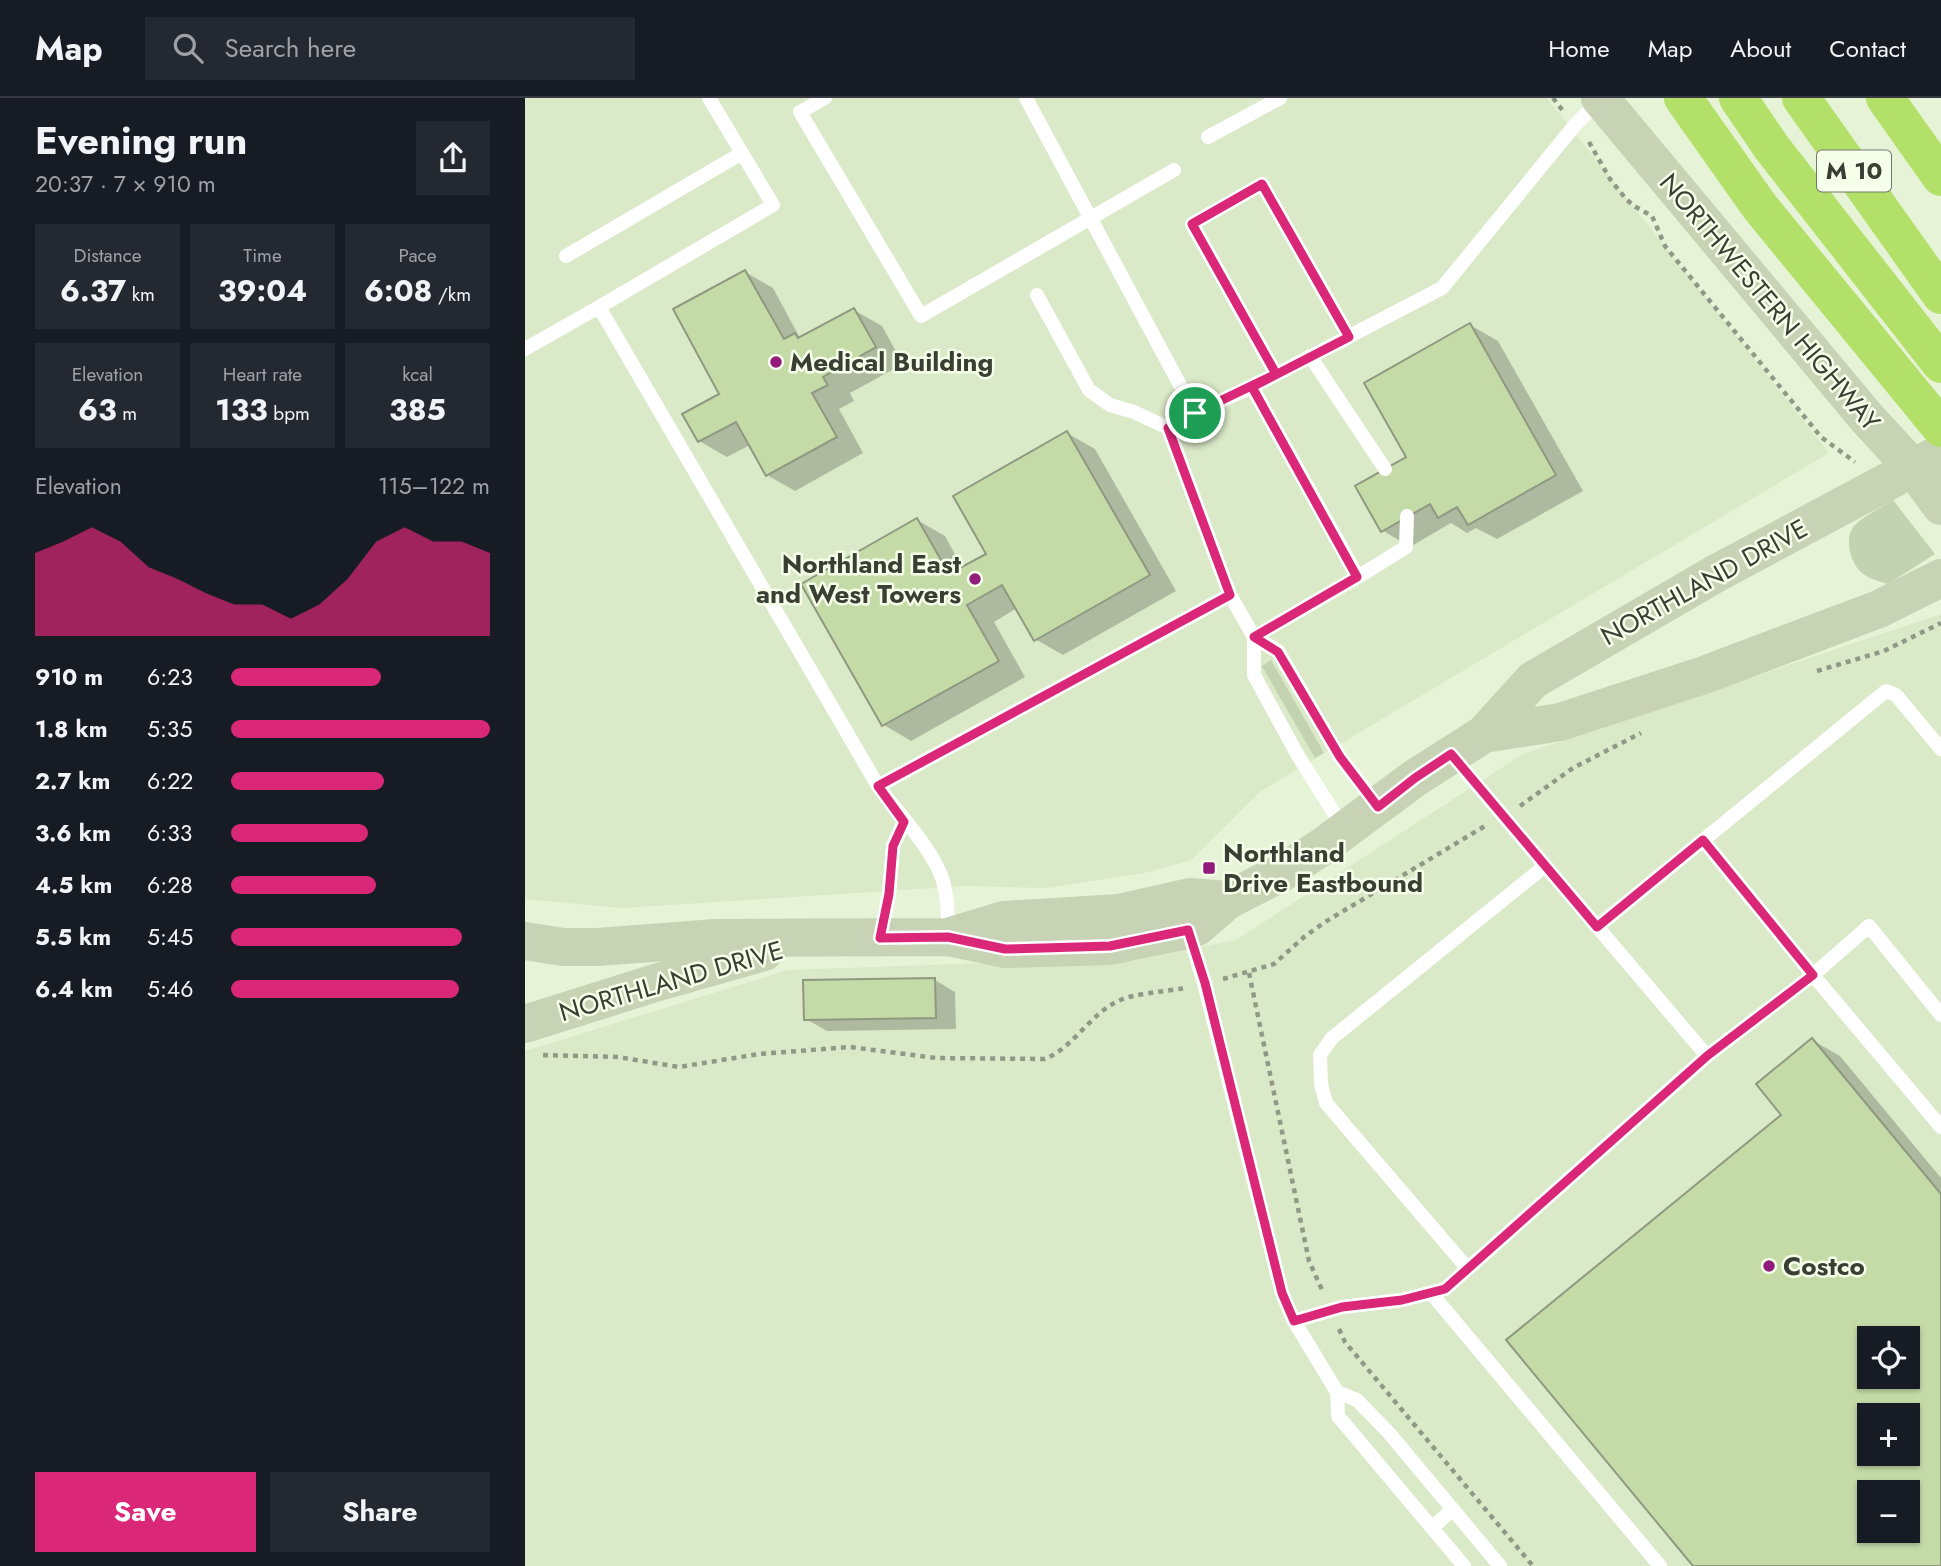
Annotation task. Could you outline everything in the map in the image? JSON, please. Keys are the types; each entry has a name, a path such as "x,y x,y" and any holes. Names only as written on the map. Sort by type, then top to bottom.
{"highway":[{"path":"1683,98 1931,452"},
{"path":"1738,98 1772,148 1941,364"},
{"name":"M 10","path":"1801,98 1941,295"},
{"name":"M 10","path":"1885,98 1941,177"}],"main road":[{"name":"NORTHWESTERN HIGHWAY","path":"1600,99 1866,417 1931,452 1941,506"},
{"name":"NORTHLAND DRIVE","path":"525,941 563,947 598,947 716,938 948,937 1005,949 1110,946 1197,927 1228,900 1283,872 1345,831 1415,778 1484,734 1533,680 1931,452"},
{"name":"NORTHLAND DRIVE","path":"1484,734 1560,722 1705,675 1879,609 1941,578"},
{"name":"NORTHLAND DRIVE","path":"948,937 1004,920 1119,913 1190,897 1228,900"},
{"name":"NORTHLAND DRIVE","path":"529,1041 691,972 818,939"}],"lane":[{"path":"525,349 773,205 709,98"},
{"path":"825,98 800,112 921,316 1174,170"},
{"path":"1026,98 1195,413"},
{"path":"1207,137 1280,98"},
{"path":"1168,428 1442,288 1600,99"},
{"path":"566,256 742,153"},
{"path":"1276,374 1192,224 1262,184 1349,337"},
{"path":"1037,295 1089,390 1110,405 1134,412 1168,428 1230,595 1254,637 1278,652 1340,757 1378,807"},
{"path":"599,307 878,786 923,843 942,878 948,904 948,937"},
{"path":"1310,356 1385,469"},
{"path":"1252,387 1357,577"},
{"path":"1254,637 1406,547 1408,516"},
{"path":"878,786 1230,595"},
{"path":"1254,637 1254,675 1297,754 1345,831"},
{"path":"1597,927 1886,691 1896,695 1941,749"},
{"path":"1451,754 1707,1056"},
{"path":"880,938 889,894 893,846 904,822"},
{"path":"1703,840 1941,1127"},
{"path":"1468,1269 1326,1103 1321,1084 1320,1055 1332,1038 1545,866"},
{"path":"1294,1321 1342,1307 1402,1300 1445,1289 1707,1056 1813,975 1869,926 1941,1015"},
{"path":"1188,930 1205,983 1282,1293 1294,1321 1337,1392 1338,1416 1464,1566"},
{"path":"1431,1293 1660,1566"},
{"path":"1337,1392 1357,1400 1389,1433 1500,1566"},
{"path":"1432,1528 1453,1509"}],"path":[{"path":"1595,150 1610,179 1634,206 1652,216 1665,246 1821,437 1845,455"},
{"path":"1884,651 1941,624"},
{"path":"1520,806 1573,768"},
{"path":"1233,977 1274,964 1325,922 1486,825"},
{"path":"529,1041 540,1055 618,1057 679,1067 759,1054 850,1047 936,1058 1045,1059 1060,1053 1101,1012 1119,1001 1165,992"}],"shaded area":[{"path":"525,98 1547,98 1829,453 1261,791 1191,860 1145,873 1046,888 965,886 622,908 525,899"},
{"path":"1893,500 1935,554 1888,584 1868,577 1858,569 1850,552 1849,540 1856,524"},
{"path":"1941,614 1941,1566 525,1566 525,1051 788,970 1132,961 1236,940 1523,754"},
{"path":"1271,660 1324,753 1315,758 1262,666"}],"building":[{"name":"Medical Building","path":"745,270 784,339 795,333 798,338 854,308 876,347 823,377 828,385 812,393 837,437 766,476 736,422 698,442 682,414 719,394 673,309"},
{"path":"1470,323 1556,475 1468,525 1457,507 1438,518 1430,504 1381,532 1355,486 1406,457 1364,383"},
{"name":"Northland East and West Towers","path":"1067,431 1150,575 1034,641 1002,585 967,605 999,661 882,726 801,584 917,518 949,574 986,554 953,496"},
{"path":"935,978 936,1018 804,1020 803,980"},
{"name":"Costco","path":"1812,1038 1941,1194 1941,1566 1693,1566 1506,1340 1781,1115 1756,1084"}],"place":[{"name":"Medical Building","path":"776,362"},
{"name":"Northland East and West Towers","path":"975,579"},
{"name":"Northland Drive Eastbound","path":"1209,868"},
{"name":"Costco","path":"1769,1266"}],"route":[{"path":"1262,184 1349,337 1252,387 1357,577 1254,637 1278,652 1340,757 1378,807 1451,754 1597,927 1703,840 1813,975 1707,1056 1445,1289 1402,1300 1342,1307 1294,1321 1282,1293 1205,983 1188,930 1110,946 1005,949 948,937 880,938 889,894 893,846 904,822 878,786 1230,595 1168,428 1195,413 1276,374 1192,224 1262,184"}]}
